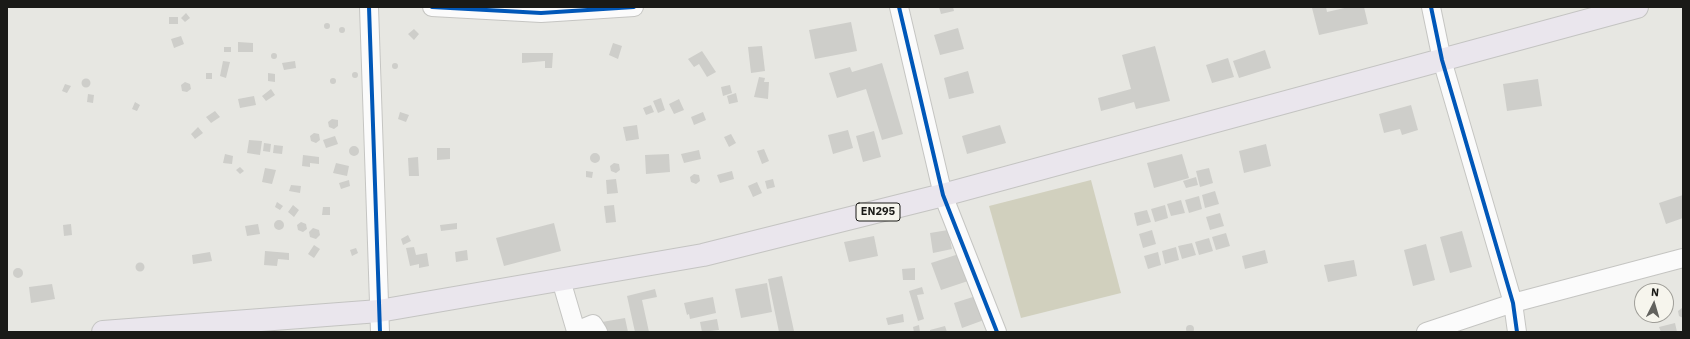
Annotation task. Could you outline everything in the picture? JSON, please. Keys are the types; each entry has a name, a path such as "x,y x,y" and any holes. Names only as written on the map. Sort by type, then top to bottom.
{"main road":[{"name":"EN295","path":"104,332 380,321 561,280 703,255 943,195 1637,7"}],"street":[{"path":"369,7 380,321"},
{"path":"432,7 541,14 634,7"},
{"path":"898,7 943,195 996,332"},
{"path":"1431,7 1442,60 1513,303 1517,332"},
{"path":"1426,332 1513,303 1683,258"},
{"path":"561,280 576,331 594,324 598,332"}],"green space":[{"path":"1091,180 1121,293 1021,318 989,206"}],"building":[{"path":"939,7 953,7 954,11 941,14"},
{"path":"1326,7 1327,12 1349,7 1364,7 1368,24 1319,35 1312,8"},
{"path":"186,13 190,18 185,22 181,18"},
{"path":"169,17 178,17 178,24 169,24"},
{"path":"851,22 857,51 815,59 809,30"},
{"path":"327,23 330,26 327,29 324,26"},
{"path":"342,27 345,30 342,33 339,30"},
{"path":"958,28 964,49 940,55 934,35"},
{"path":"414,29 419,34 414,40 408,34"},
{"path":"181,36 184,44 174,48 171,39"},
{"path":"238,42 253,43 253,52 238,52"},
{"path":"613,43 622,46 618,59 609,55"},
{"path":"762,46 765,71 751,73 748,47"},
{"path":"1155,46 1170,101 1136,109 1134,102 1101,111 1098,98 1131,89 1122,55"},
{"path":"224,47 231,47 231,52 224,52"},
{"path":"1265,50 1271,68 1239,78 1233,61"},
{"path":"702,51 716,72 707,77 699,64 694,67 688,59"},
{"path":"274,53 277,56 274,59 271,56"},
{"path":"522,53 553,53 552,68 545,68 545,61 522,63"},
{"path":"1228,58 1234,77 1212,83 1206,65"},
{"path":"223,61 230,62 226,78 220,76"},
{"path":"295,61 296,68 284,70 282,63"},
{"path":"395,63 398,66 395,69 392,66"},
{"path":"882,63 903,134 882,140 866,89 837,98 829,73 850,67 852,72"},
{"path":"968,71 974,93 949,99 944,78"},
{"path":"355,72 358,75 355,78 352,75"},
{"path":"206,73 212,73 212,79 206,79"},
{"path":"268,73 275,74 275,82 268,81"},
{"path":"759,77 765,78 764,82 769,82 768,99 754,97"},
{"path":"333,78 336,81 333,84 330,81"},
{"path":"84,79 88,79 90,83 88,87 84,87 82,85 82,81"},
{"path":"1538,79 1542,106 1507,111 1503,84"},
{"path":"185,82 190,84 191,89 187,92 182,91 181,85"},
{"path":"65,84 71,86 67,93 62,91"},
{"path":"730,85 732,93 723,96 721,87"},
{"path":"271,89 275,95 266,101 262,96"},
{"path":"736,93 738,102 729,104 727,96"},
{"path":"88,94 94,95 93,103 87,102"},
{"path":"254,96 256,105 240,108 238,99"},
{"path":"661,98 665,110 658,113 653,101"},
{"path":"679,99 684,110 674,114 669,104"},
{"path":"135,102 140,105 137,111 132,109"},
{"path":"651,105 654,112 646,115 643,108"},
{"path":"1411,105 1418,130 1402,135 1400,129 1384,133 1379,114"},
{"path":"215,111 220,117 211,123 206,117"},
{"path":"400,112 409,115 406,122 398,119"},
{"path":"703,112 706,120 694,125 691,117"},
{"path":"332,119 338,120 338,126 334,129 329,127 328,122"},
{"path":"637,125 639,139 626,141 623,127"},
{"path":"1000,125 1006,143 967,154 962,136"},
{"path":"198,127 203,133 195,139 191,134"},
{"path":"848,130 853,148 833,154 828,135"},
{"path":"874,131 881,157 863,162 856,136"},
{"path":"314,133 319,134 320,140 316,143 311,141 310,136"},
{"path":"731,134 736,143 729,147 724,137"},
{"path":"335,136 338,144 326,148 323,140"},
{"path":"249,140 262,141 260,155 247,153"},
{"path":"264,143 271,144 270,152 263,151"},
{"path":"1266,144 1271,166 1244,173 1239,151"},
{"path":"274,145 283,146 282,154 273,153"},
{"path":"354,146 359,151 354,156 349,151"},
{"path":"437,148 450,148 450,159 437,160"},
{"path":"764,149 769,161 762,164 757,151"},
{"path":"699,150 701,159 684,163 681,154"},
{"path":"593,153 597,153 600,158 597,163 593,163 590,160 590,156"},
{"path":"225,154 233,156 232,164 223,163"},
{"path":"669,154 670,172 646,174 645,155"},
{"path":"1182,154 1189,178 1154,188 1147,163"},
{"path":"303,155 319,157 319,164 310,163 310,167 302,166"},
{"path":"418,157 419,176 409,176 408,158"},
{"path":"336,163 349,166 347,176 333,173"},
{"path":"614,163 619,164 620,170 616,173 611,171 610,166"},
{"path":"240,167 244,171 240,174 236,170"},
{"path":"265,168 276,170 272,184 262,182"},
{"path":"1209,168 1213,183 1200,187 1196,171"},
{"path":"586,171 593,172 592,178 586,177"},
{"path":"732,171 734,179 720,183 717,175"},
{"path":"694,174 699,175 700,181 696,184 691,182 690,177"},
{"path":"1196,177 1198,185 1186,188 1183,181"},
{"path":"616,179 618,193 607,194 606,180"},
{"path":"773,179 775,187 767,189 765,181"},
{"path":"349,180 350,186 341,189 339,183"},
{"path":"757,182 762,193 753,197 748,186"},
{"path":"291,185 301,186 300,193 289,191"},
{"path":"1215,191 1219,204 1205,208 1202,195"},
{"path":"1683,195 1683,218 1666,224 1659,203"},
{"path":"1199,196 1202,209 1189,213 1185,200"},
{"path":"1181,200 1185,213 1171,216 1167,204"},
{"path":"277,202 283,206 280,210 275,207"},
{"path":"293,205 299,210 294,217 288,212"},
{"path":"614,205 616,222 606,223 604,206"},
{"path":"1165,205 1168,218 1155,222 1151,209"},
{"path":"323,207 330,207 330,215 322,215"},
{"path":"1147,210 1151,222 1137,226 1134,213"},
{"path":"1220,213 1224,226 1210,230 1206,217"},
{"path":"279,220 284,225 279,230 274,225"},
{"path":"301,222 306,224 307,229 303,232 298,230 297,225"},
{"path":"457,223 457,229 441,231 440,225"},
{"path":"554,223 561,251 504,266 496,238"},
{"path":"71,224 72,235 64,236 63,225"},
{"path":"258,224 260,234 247,236 245,226"},
{"path":"313,228 319,230 320,235 316,239 310,237 309,232"},
{"path":"948,230 952,249 933,253 930,233"},
{"path":"1152,230 1156,244 1143,248 1139,234"},
{"path":"1462,231 1472,267 1450,273 1440,237"},
{"path":"1226,233 1230,246 1216,250 1212,237"},
{"path":"408,235 411,241 403,245 401,239"},
{"path":"874,236 878,256 849,262 844,242"},
{"path":"1209,238 1213,251 1199,255 1195,242"},
{"path":"1192,243 1196,255 1182,259 1178,246"},
{"path":"1426,244 1435,280 1413,286 1404,250"},
{"path":"314,245 320,249 314,258 308,254"},
{"path":"414,247 416,255 427,253 429,266 419,268 419,264 410,266 406,248"},
{"path":"1176,247 1179,260 1165,264 1162,251"},
{"path":"356,248 358,253 352,256 350,250"},
{"path":"467,250 468,260 456,262 455,252"},
{"path":"1265,250 1268,263 1245,269 1242,256"},
{"path":"265,251 289,253 289,260 278,259 277,266 264,265"},
{"path":"210,252 212,261 193,264 192,255"},
{"path":"1158,252 1161,265 1148,269 1144,256"},
{"path":"962,253 971,280 941,290 931,263"},
{"path":"1354,260 1357,276 1328,282 1324,265"},
{"path":"138,263 142,263 144,267 142,271 138,271 136,269 136,265"},
{"path":"18,268 23,273 18,278 13,273"},
{"path":"915,268 915,280 903,280 902,269"},
{"path":"782,276 794,331 789,332 779,332 768,279"},
{"path":"767,283 772,312 741,318 735,289"},
{"path":"52,284 55,299 31,303 29,287"},
{"path":"922,287 924,294 917,295 924,319 918,321 909,291"},
{"path":"655,289 657,297 642,300 649,332 635,332 627,296"},
{"path":"976,296 984,320 962,328 954,303"},
{"path":"713,297 716,313 690,319 689,314 687,315 684,303"},
{"path":"1682,308 1683,318 1679,316 1678,311"},
{"path":"903,314 904,322 888,325 886,318"},
{"path":"625,318 628,332 604,332 602,322"},
{"path":"717,319 719,330 702,332 700,322"},
{"path":"1675,323 1677,332 1661,332 1659,327"},
{"path":"919,325 920,332 914,332 913,327"},
{"path":"1188,325 1192,325 1194,329 1192,333 1188,333 1186,331 1186,327"},
{"path":"945,326 947,332 930,332 930,330"}],"cycle path":[{"path":"369,7 380,332"},
{"path":"432,7 541,13 634,7"},
{"path":"899,7 943,195 997,332"},
{"path":"1431,7 1442,60 1513,303 1517,332"}]}
